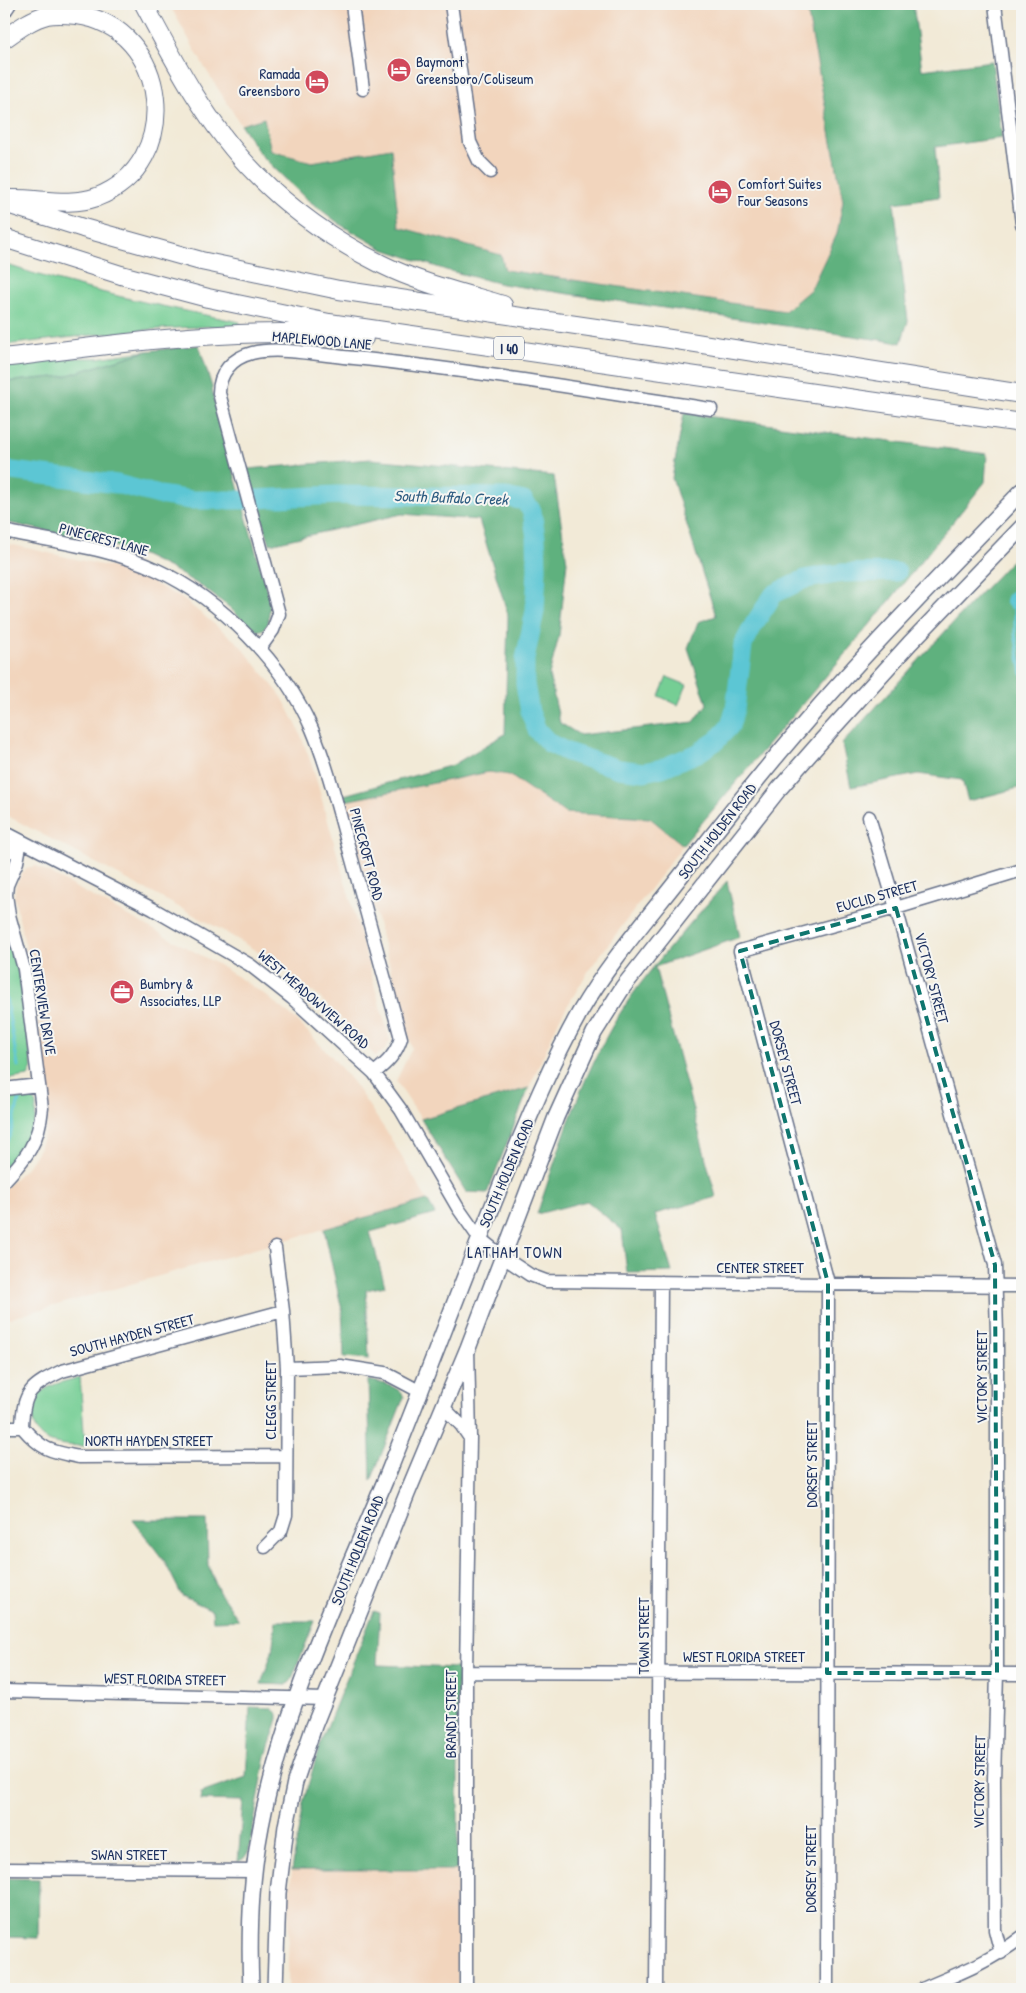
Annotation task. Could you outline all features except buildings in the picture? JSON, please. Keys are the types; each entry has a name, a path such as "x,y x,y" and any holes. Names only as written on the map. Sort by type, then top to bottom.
{"highway":[{"path":"144,4 199,102 226,139 255,173 313,224 382,264 411,277 563,323"},
{"path":"4,39 25,24 47,15 66,14 89,17 104,22 130,42 140,55 148,69 157,110 154,131 147,151 126,180 97,197 76,201 56,203 29,199 4,200"},
{"name":"I 40","path":"4,203 84,228 202,261 339,290 1022,394"},
{"name":"I 40","path":"4,238 121,275 208,298 267,311 329,322 556,354 660,372 1022,422"},
{"path":"4,358 214,335 293,333 556,354"}],"main road":[{"path":"4,10 8,4"},
{"name":"SOUTH HOLDEN ROAD","path":"251,1989 250,1926 254,1871 268,1793 296,1698 421,1392 479,1238 521,1135 553,1064 584,1006 608,970 740,800 805,723 904,614 1022,491"},
{"name":"SOUTH HOLDEN ROAD","path":"275,1989 278,1894 286,1826 295,1782 325,1700 407,1494 468,1348 556,1117 594,1033 623,987 773,797 823,738 910,643 1022,527"}],"street":[{"path":"352,4 363,89"},
{"path":"451,4 470,142 479,161 490,172"},
{"path":"995,4 1022,224"},
{"name":"MAPLEWOOD LANE","path":"260,648 273,630 279,614 219,393 219,383 222,375 228,366 240,357 265,351 394,362 711,409"},
{"name":"PINECREST LANE","path":"4,532 126,558 158,570 215,605 239,625 260,648"},
{"name":"PINECROFT ROAD","path":"260,648 294,696 312,729 332,788 401,1038 390,1060 374,1074"},
{"name":"VICTORY STREET","path":"869,818 896,908 995,1265 997,1673 994,1780 995,1930 1001,1953"},
{"name":"WEST MEADOWVIEW ROAD","path":"4,832 152,908 250,964 292,998 374,1074 401,1110 458,1208 479,1238 503,1257"},
{"path":"4,855 21,841"},
{"name":"CENTERVIEW DRIVE","path":"4,1181 27,1156 39,1129 42,1108 26,978 9,915 6,895 7,885 18,862 21,841"},
{"name":"EUCLID STREET","path":"740,951 896,908 1022,870"},
{"name":"DORSEY STREET","path":"740,951 828,1283 827,1989"},
{"path":"4,1089 39,1085"},
{"name":"CLEGG STREET","path":"265,1547 281,1531 286,1515 287,1368 283,1311 275,1248"},
{"name":"CENTER STREET","path":"503,1257 530,1275 546,1281 1022,1286"},
{"name":"TOWN STREET","path":"656,1989 661,1282"},
{"name":"SOUTH HAYDEN STREET","path":"22,1427 23,1409 27,1396 38,1383 62,1371 283,1311"},
{"name":"BRANDT STREET","path":"466,1989 466,1672 470,1438 468,1348"},
{"path":"287,1368 340,1366 385,1373 421,1392"},
{"path":"444,1408 461,1425 470,1438"},
{"path":"4,1427 22,1427"},
{"name":"NORTH HAYDEN STREET","path":"22,1427 33,1440 50,1452 79,1456 286,1456"},
{"name":"WEST FLORIDA STREET","path":"466,1672 1022,1674"},
{"name":"WEST FLORIDA STREET","path":"4,1691 325,1700"},
{"name":"SWAN STREET","path":"4,1869 254,1871"},
{"path":"922,1989 976,1967 1001,1953 1022,1937"}],"highlighted area":[{"path":"896,908 995,1265 997,1673 827,1673 828,1283 740,951"}],"shaded area":[{"path":"169,4 806,4 843,201 837,234 811,289 785,311 504,270 501,255 399,227 390,148 312,162 271,151 264,118 241,125 205,68"},
{"path":"4,543 115,568 148,580 183,599 239,644 282,697 298,728 313,768 390,1041 384,1051 375,1056 349,1026 319,997 273,961 222,930 4,814"},
{"path":"489,772 509,775 565,813 650,818 683,845 589,970 560,1018 529,1088 421,1119 396,1081 412,1048 345,801"},
{"path":"36,866 219,965 264,994 296,1020 332,1057 354,1084 388,1134 427,1200 4,1320 4,1189 28,1166 39,1149 47,1126 49,1109 34,984 14,896 16,884 26,868"},
{"path":"292,1870 458,1870 458,1989 288,1989 289,1897"}],"green space":[{"path":"806,4 913,4 922,70 992,61 1002,138 935,147 939,197 894,203 908,321 901,343 502,284 446,270 383,249 341,225 304,197 260,154 241,125 264,118 271,151 312,162 391,148 399,227 501,255 505,270 785,311 811,289 837,234 843,201"},
{"path":"4,264 91,290 240,322 239,326 150,330 4,345"},
{"path":"199,345 270,602 268,624 264,629 258,631 251,629 229,607 201,586 170,568 138,553 104,543 4,522 4,382 65,376 147,351"},
{"path":"147,351 65,376 4,382 4,365 66,358 97,358"},
{"path":"684,413 987,454 985,482 883,609 683,845 650,818 565,813 509,775 489,772 345,801 344,795 453,765 505,734 508,615 479,520 402,514 270,544 247,469 371,459 554,476 567,562 559,636 549,675 560,723 580,735 694,722 707,704 688,648 698,622 716,616 672,478"},
{"path":"1022,550 1022,787 968,801 962,780 918,774 851,787 842,744"},
{"path":"667,677 687,685 678,705 659,696"},
{"path":"727,881 740,937 655,967 716,1197 655,1214 672,1272 627,1273 622,1230 587,1201 537,1214 575,1104 612,1026 651,970"},
{"path":"4,928 20,979 32,1068 28,1076 4,1080"},
{"path":"529,1088 487,1193 466,1192 421,1119"},
{"path":"25,1094 34,1099 36,1105 35,1120 26,1147 4,1172 4,1096"},
{"path":"427,1200 435,1214 370,1232 385,1286 366,1290 369,1359 344,1357 342,1310 324,1229"},
{"path":"80,1377 85,1446 65,1445 48,1441 41,1437 33,1422 33,1410 36,1399 48,1388"},
{"path":"368,1380 393,1387 404,1397 371,1481"},
{"path":"133,1520 207,1520 208,1565 219,1592 239,1620 213,1621 212,1610 182,1596 165,1562"},
{"path":"374,1611 380,1613 377,1665 458,1668 458,1870 292,1870 303,1803 320,1744"},
{"path":"276,1621 315,1621 291,1681 287,1685 261,1684 272,1652"},
{"path":"250,1707 271,1708 278,1714 278,1719 266,1756 249,1851 238,1862 243,1801 200,1800 201,1793 246,1777"},
{"path":"4,1878 39,1879 38,1938 4,1937"}],"waterway":[{"name":"South Buffalo Creek","path":"4,470 117,484 159,495 191,500 245,500"},
{"name":"South Buffalo Creek","path":"257,499 337,495 506,497 524,501 532,511 536,538 535,611 525,659 525,684 530,712 537,730 549,743 567,752 619,769 644,772 662,768 698,753 716,741 730,726 735,709 743,645 754,624 774,594 805,579 842,573 897,572"},
{"name":"South Buffalo Creek","path":"1015,600 1022,596"},
{"path":"1015,600 1015,633 1022,674"},
{"path":"4,987 18,1066"},
{"path":"4,1145 10,1136 19,1100"}],"place":[{"name":"Baymont Greensboro/Coliseum","path":"399,70"},
{"name":"Ramada Greensboro","path":"317,82"},
{"name":"Comfort Suites Four Seasons","path":"720,192"},
{"name":"Bumbry & Associates, LLP","path":"122,992"}],"district":[{"name":"LATHAM TOWN","path":"515,1252"}]}
